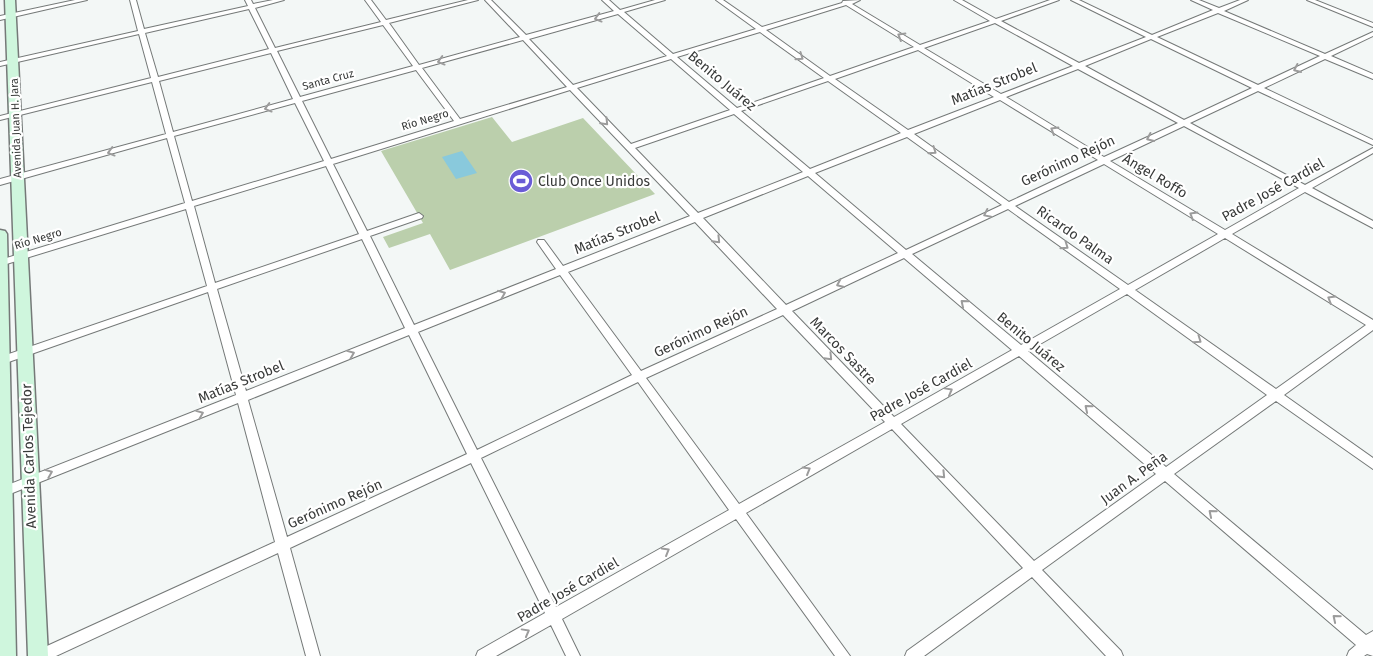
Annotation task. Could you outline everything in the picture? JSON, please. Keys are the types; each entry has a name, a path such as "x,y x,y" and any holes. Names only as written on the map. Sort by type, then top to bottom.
{"main road":[{"name":"Avenida Juan H. Jara","path":"10,0 5,17 13,61 21,256"},
{"path":"0,234 0,263"},
{"name":"Avenida Carlos Tejedor","path":"21,256 30,481 40,656"},
{"name":"Avenida Carlos Tejedor","path":"0,263 6,656"}],"street":[{"path":"5,17 84,0"},
{"path":"133,0 313,656"},
{"path":"0,64 142,32 250,3 281,0"},
{"path":"368,0 458,122"},
{"path":"0,118 475,0"},
{"name":"Marcos Sastre","path":"488,0 1116,656"},
{"name":"Benito Juárez","path":"605,0 1165,474 1371,644"},
{"name":"Santa Cruz","path":"0,182 662,0"},
{"name":"Ricardo Palma","path":"719,0 1373,464"},
{"name":"Río Negro","path":"0,263 844,2 857,0"},
{"path":"957,0 1373,224"},
{"path":"630,148 1056,0"},
{"path":"1074,0 1373,143"},
{"path":"1194,0 1373,77"},
{"name":"Matías Strobel","path":"2,492 1245,0"},
{"path":"1310,0 1373,25"},
{"name":"Ángel Roffo","path":"844,2 1373,325"},
{"path":"250,3 330,161 573,656"},
{"name":"Gerónimo Rejón","path":"40,656 475,456 639,376 906,254 1373,34"},
{"name":"Padre José Cardiel","path":"483,656 554,617 736,510 1021,352 1373,150"},
{"path":"1,361 366,236 419,216"},
{"path":"542,242 843,656"},
{"name":"Juan A. Peña","path":"912,656 1373,325"},
{"path":"1354,656 1371,644"}],"green space":[{"name":"Club Once Unidos","path":"492,117 512,142 583,118 655,194 450,270 430,234 389,248 383,237 423,223 381,151"}],"water":[{"path":"462,151 477,173 456,179 442,157"}],"place":[{"name":"Club Once Unidos","path":"521,181"}]}
